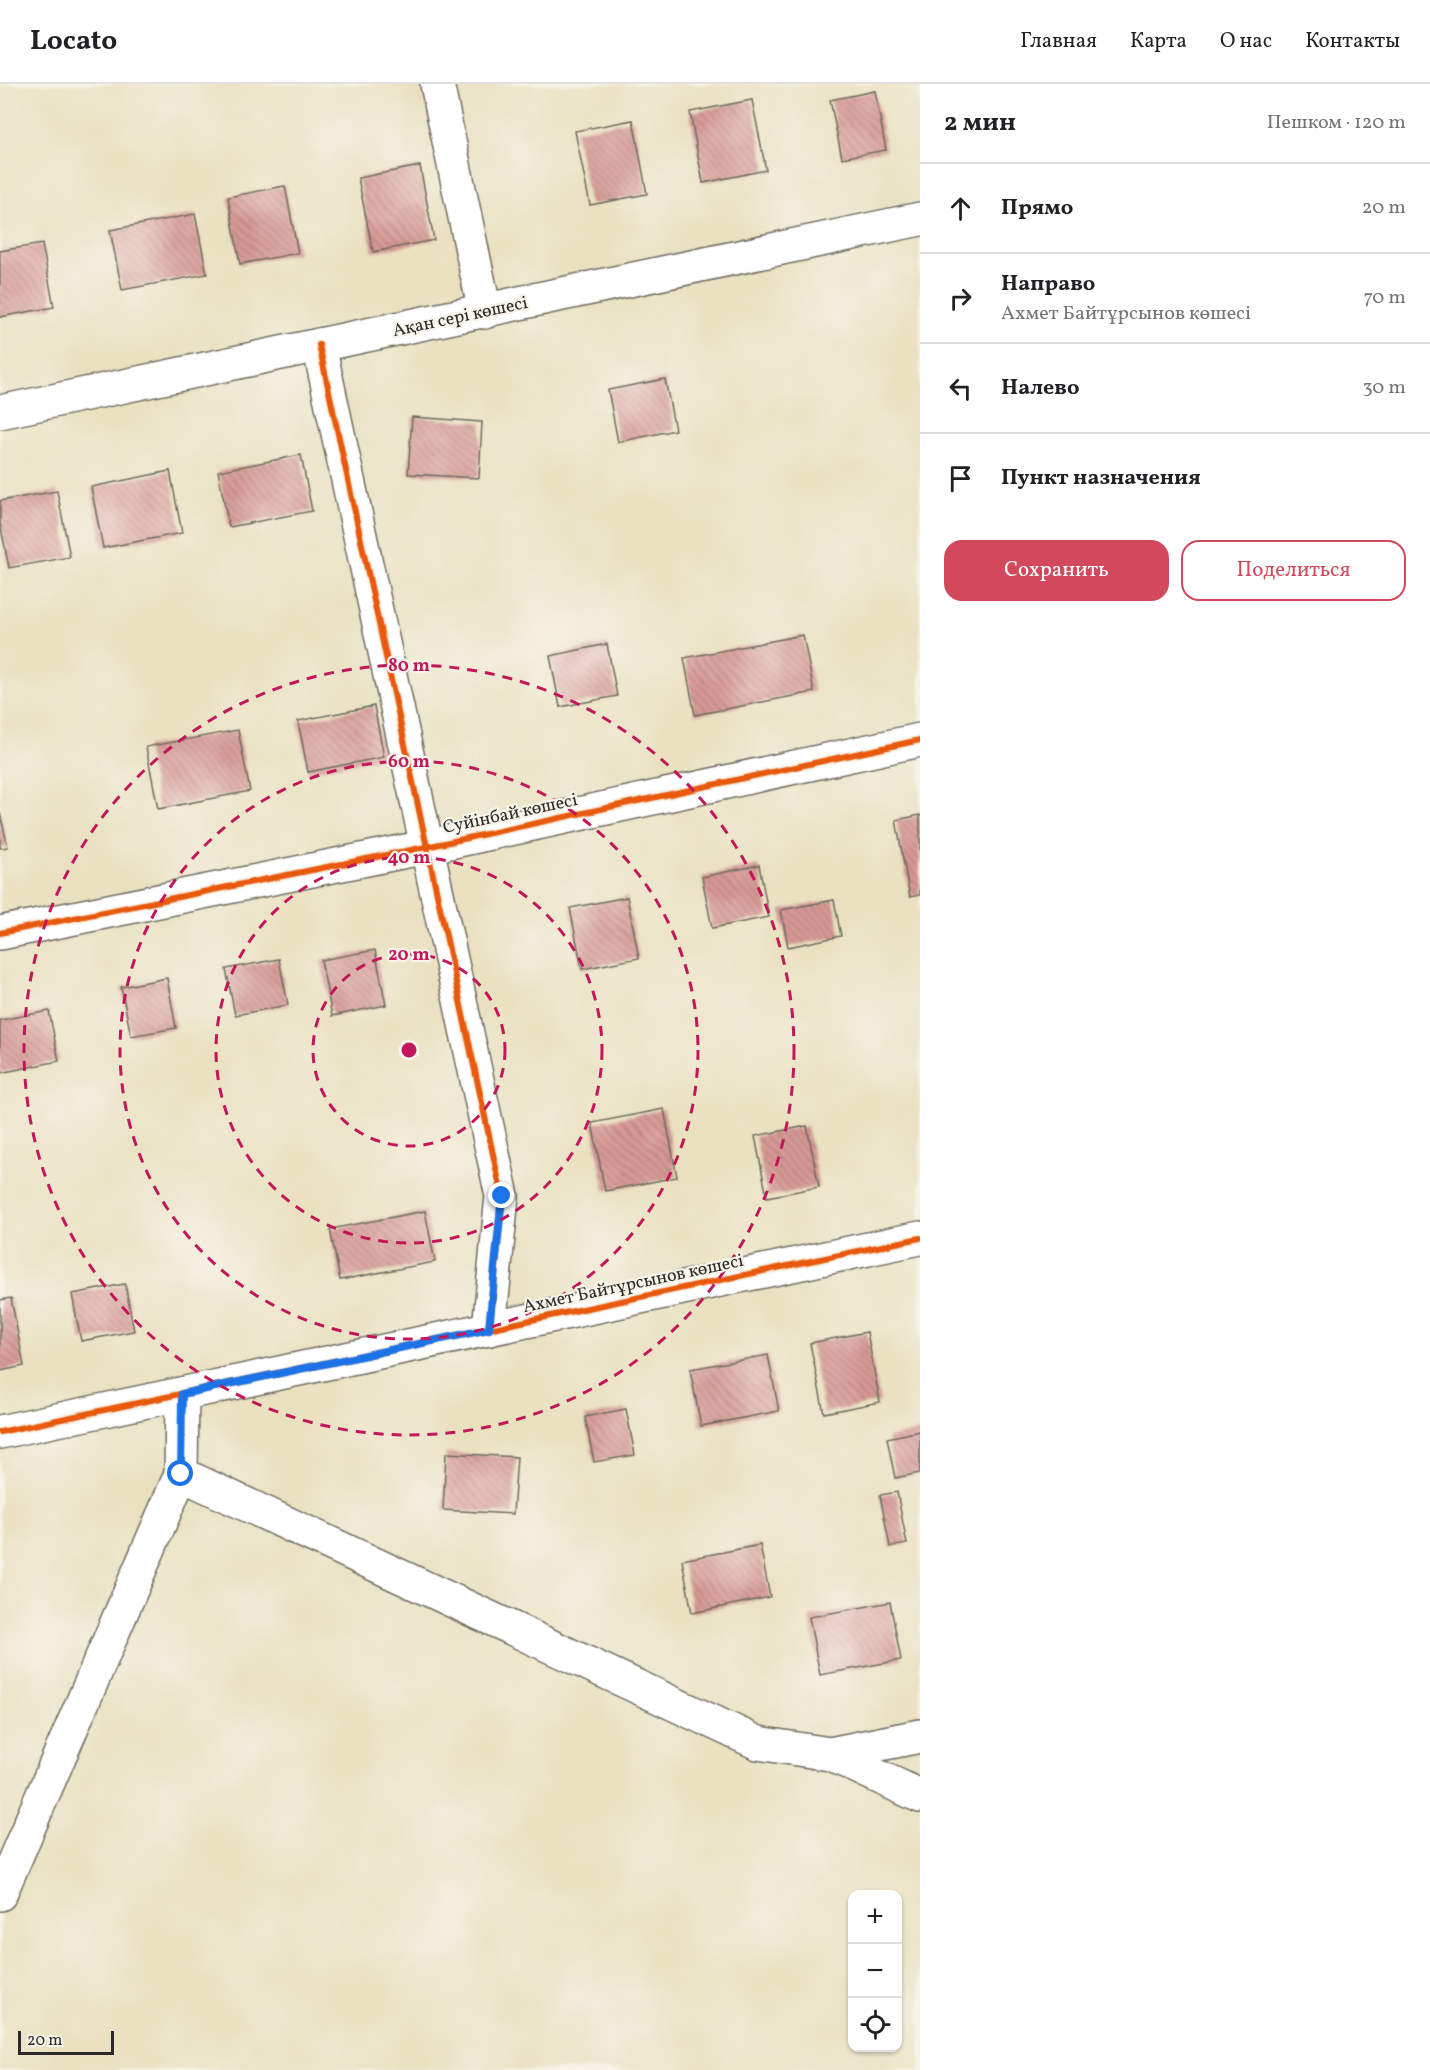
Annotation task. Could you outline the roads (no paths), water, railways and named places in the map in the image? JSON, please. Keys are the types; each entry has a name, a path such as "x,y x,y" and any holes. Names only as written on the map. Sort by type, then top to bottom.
{"street":[{"path":"436,84 485,312"},
{"name":"Ақан сері көшесі","path":"0,412 920,219"},
{"path":"319,345 502,1196 489,1329"},
{"name":"Суйінбай көшесі","path":"0,933 426,847 920,740"},
{"name":"Ахмет Байтұрсынов көшесі","path":"0,1432 920,1238"},
{"path":"0,1894 181,1474 182,1394"},
{"path":"181,1474 758,1743 830,1754 920,1796"},
{"path":"830,1754 920,1736"}]}
